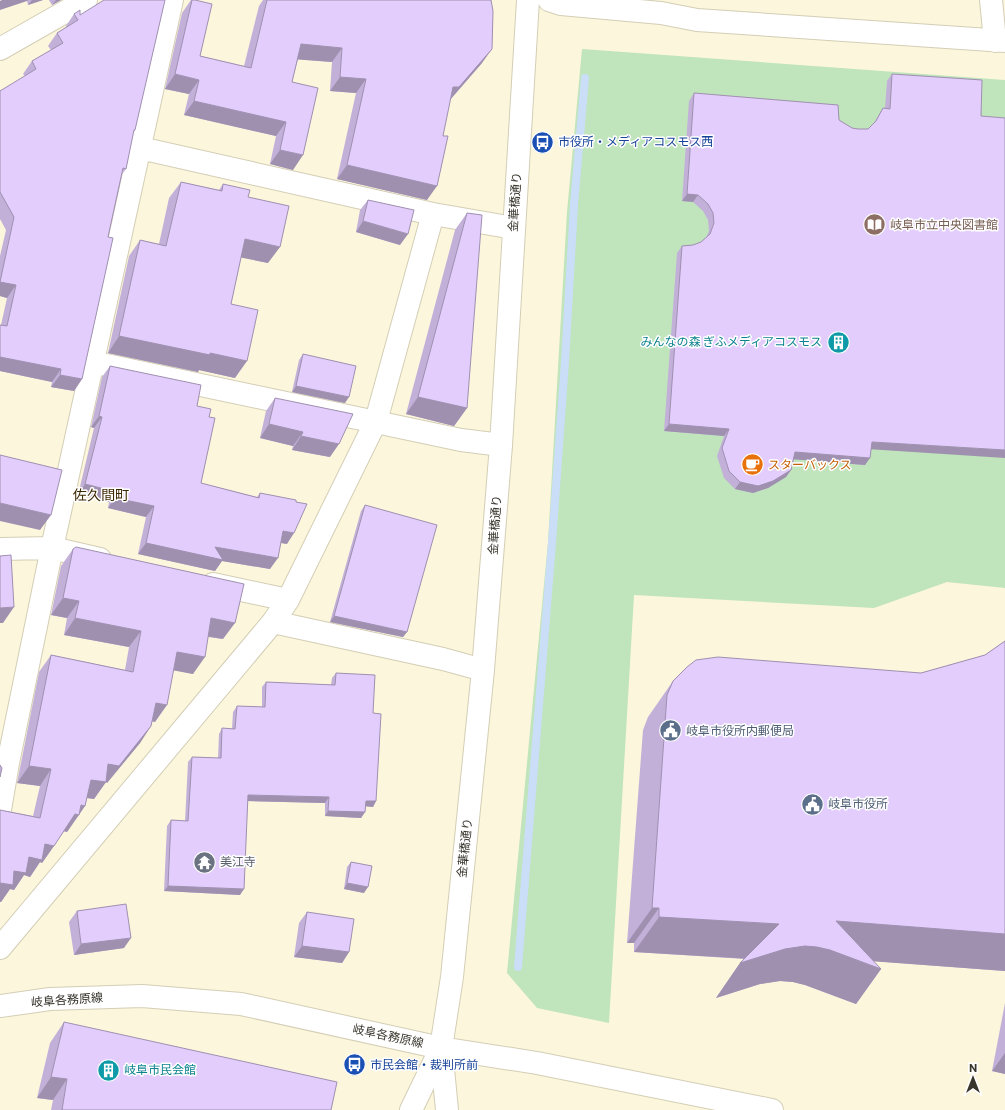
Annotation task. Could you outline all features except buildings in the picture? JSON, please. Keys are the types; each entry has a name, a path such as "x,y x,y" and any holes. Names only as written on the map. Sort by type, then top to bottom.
{"street":[{"path":"0,49 86,0"},
{"path":"0,810 4,763 172,0"},
{"name":"金華橋通り","path":"447,1110 441,1048 452,977 484,670 501,445 528,0"},
{"path":"549,0 569,5 662,6 697,20 1000,41 991,0"},
{"path":"140,148 433,214 514,228"},
{"path":"0,948 272,622 288,600 376,421 433,214"},
{"path":"92,362 461,440 501,445"},
{"path":"0,549 52,548 121,563"},
{"path":"197,580 288,600"},
{"path":"272,622 443,659 484,670"},
{"name":"岐阜各務原線","path":"0,1006 50,999 142,996 241,1004 441,1048 537,1063 772,1110"},
{"name":"金華橋通り","path":"411,1110 441,1048"}],"green space":[{"name":"みんなの森 ぎふメディアコスモス","path":"582,49 1005,80 1005,588 947,582 874,608 634,595 609,1023 537,1008 507,973 548,542 567,212"}],"waterway":[{"path":"518,967 552,543 565,362 574,205 585,78"}],"place":[{"name":"市役所・メディアコスモス西","path":"543,142"},
{"name":"岐阜市立中央図書館","path":"874,225"},
{"name":"みんなの森 ぎふメディアコスモス","path":"838,342"},
{"name":"スターバックス","path":"753,465"},
{"name":"岐阜市役所内郵便局","path":"670,731"},
{"name":"岐阜市役所","path":"812,804"},
{"name":"美江寺","path":"204,862"},
{"name":"市民会館・裁判所前","path":"355,1065"},
{"name":"岐阜市民会館","path":"109,1070"}],"district":[{"name":"佐久間町","path":"101,495"}]}
